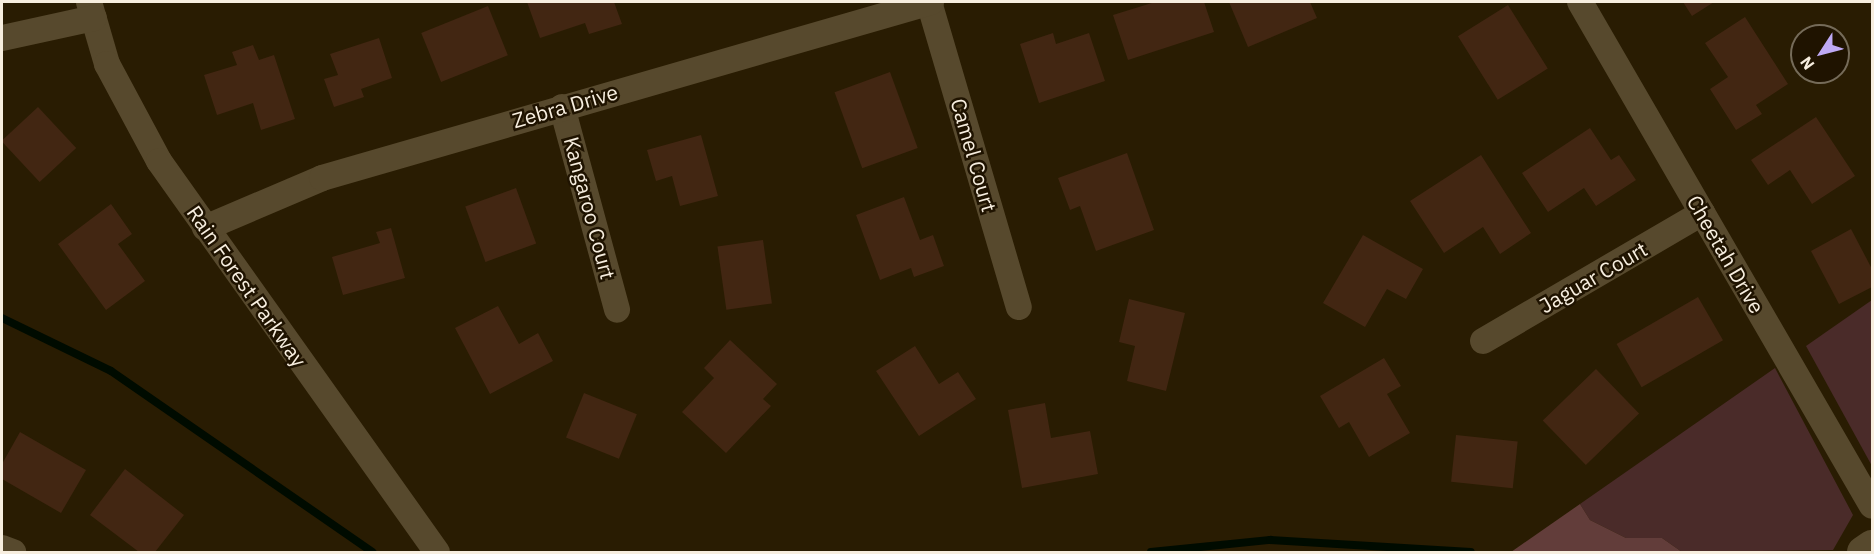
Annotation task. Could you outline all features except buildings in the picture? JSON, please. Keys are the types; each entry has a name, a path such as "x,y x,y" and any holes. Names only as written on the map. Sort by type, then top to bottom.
{"street":[{"name":"Zebra Drive","path":"205,228 322,178 930,2"},
{"name":"Camel Court","path":"930,2 1019,308"},
{"name":"Cheetah Drive","path":"1580,2 1872,506"},
{"path":"2,38 91,10"},
{"name":"Rain Forest Parkway","path":"91,10 132,116 205,228 437,552"},
{"name":"Kangaroo Court","path":"562,107 617,310"},
{"name":"Jaguar Court","path":"1483,341 1702,213"},
{"path":"1863,552 1872,546"},
{"path":"2,548 13,552"}],"shaded area":[{"path":"1872,300 1872,466 1806,346"},
{"path":"1775,368 1853,515 1833,550 1682,552 1662,538 1626,538 1590,520 1580,504"},
{"path":"1580,504 1590,520 1626,538 1662,538 1682,552 1511,552"}],"waterway":[{"path":"2,318 111,371 372,552"},
{"path":"1151,552 1270,540 1471,552"}]}
